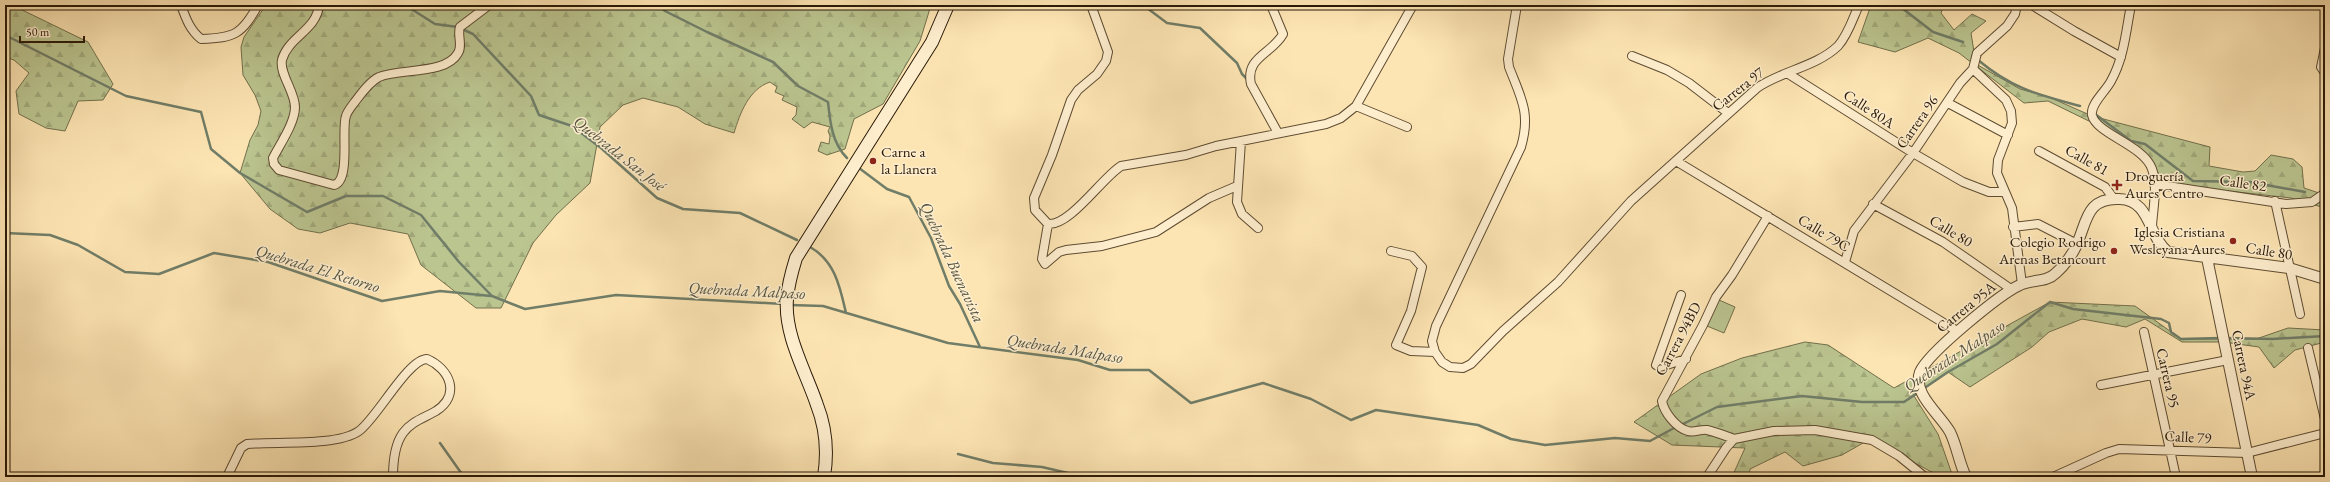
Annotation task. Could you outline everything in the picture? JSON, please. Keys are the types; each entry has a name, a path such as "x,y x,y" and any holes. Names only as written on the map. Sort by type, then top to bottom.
{"main road":[{"path":"824,477 826,439 823,424 798,356 787,305 796,258 932,42 948,5"}],"street":[{"path":"181,5 187,22 194,33 201,39 217,38 237,34 244,27 258,5"},
{"path":"319,5 315,21 297,38 284,54 281,62 293,95 295,109 273,158 274,164 279,170 327,185 339,182 346,149 346,116 367,86 377,78 392,73 437,68 456,56 460,51 458,31 460,27 489,5"},
{"path":"1048,224 1036,210 1034,198 1052,155 1071,100 1078,90 1097,74 1106,60 1108,52 1091,5"},
{"path":"1271,5 1283,34 1255,62 1251,68 1249,76 1251,84 1278,133"},
{"path":"1048,224 1057,223 1070,214 1112,172 1121,166 1186,155 1241,141 1326,124 1341,118 1356,106 1413,5"},
{"path":"1391,250 1412,256 1420,264 1422,271 1411,311 1396,345 1411,351 1435,352 1432,341 1436,326 1521,146 1525,131 1526,115 1509,63 1517,5"},
{"name":"Carrera 97","path":"1435,352 1442,362 1450,367 1463,368 1471,364 1502,331 1558,282 1631,202 1728,113 1771,78 1787,73 1827,54 1838,45 1859,5"},
{"name":"Carrera 96","path":"1845,262 1854,231 1913,153 1960,83 1973,69 1977,53 2007,26 2015,14 2017,5"},
{"path":"2032,5 2074,31 2121,57"},
{"path":"2131,5 2121,57 2111,81 2093,108 2092,116 2097,124 2147,158 2153,170 2154,184 2152,226"},
{"path":"2323,70 2325,48"},
{"path":"1632,56 1667,70 1689,83 1728,113"},
{"path":"1973,69 2006,100 2011,111 2012,122 1997,166 1999,182 2012,208 2013,227 2022,284"},
{"name":"Calle 80A","path":"1787,73 1913,153 1963,182 1989,192 2004,192"},
{"path":"1948,103 2008,135"},
{"path":"1356,106 1407,127"},
{"path":"1241,141 1237,186 1238,208 1242,214 1258,228"},
{"name":"Calle 81","path":"2039,151 2105,186 2114,198 2131,201 2143,209 2152,226"},
{"name":"Calle 79C","path":"1676,161 1957,331"},
{"name":"Calle 82","path":"2154,184 2296,204 2312,202 2325,193"},
{"path":"1048,224 1042,259 1045,264 1060,252 1102,246 1144,237 1156,232 1209,198 1237,186"},
{"name":"Carrera 95A","path":"1966,477 1950,432 1927,403 1923,394 1919,384 1920,372 1928,359 1957,331 2011,289 2022,284 2047,280 2063,267 2077,244 2082,225 2091,210 2102,202 2114,198"},
{"path":"2275,202 2300,314"},
{"name":"Calle 80","path":"1873,204 1943,242 2011,289"},
{"name":"Carrera 94BD","path":"1734,439 1706,430 1689,432 1684,430 1677,425 1663,405 1665,395 1686,359 1716,297 1732,275 1768,216"},
{"path":"2013,227 2038,224 2077,244"},
{"name":"Calle 80","path":"2152,226 2160,243 2168,252 2289,268 2325,279"},
{"name":"Carrera 94A","path":"2207,258 2252,477"},
{"path":"1681,295 1656,365 1660,367 1686,359"},
{"name":"Carrera 95","path":"2144,332 2176,477"},
{"path":"2308,348 2325,419"},
{"path":"227,477 241,448 247,444 318,441 350,435 358,431 393,392 404,375 419,361 427,359 444,369 450,380 450,388 446,402 417,419 403,433 396,449 392,477"},
{"path":"2101,385 2228,360"},
{"path":"1707,477 1726,448 1734,439 1774,431 1816,430 1872,440 1899,456 1925,477"},
{"name":"Calle 79","path":"2053,477 2106,452 2119,449 2170,449 2247,453 2325,433"}],"green space":[{"path":"5,5 12,5 88,42 113,84 103,100 78,101 65,131 46,128 19,114 16,91 29,73 14,60 5,57"},
{"path":"266,5 931,5 920,41 883,104 854,119 845,149 827,155 818,151 821,142 829,144 830,136 828,131 830,127 812,122 804,128 792,119 796,115 797,107 782,100 784,96 775,92 777,87 770,82 756,90 746,103 734,133 705,124 678,107 643,98 623,105 600,127 590,183 556,215 533,243 501,308 476,308 421,265 408,234 350,223 320,233 298,229 270,209 240,173 250,140 258,125 261,111 255,95 243,75 241,47 244,37"},
{"path":"1871,5 1944,5 1941,13 1954,30 1972,14 1986,21 1971,33 1976,64 2020,89 2049,97 2092,116 2210,147 2209,166 2243,172 2255,171 2271,155 2293,159 2302,167 2304,188 2325,195 2325,208 2291,198 2166,184 2147,157 2097,125 2048,101 2024,103 1959,53 1928,38 1895,52 1858,42"},
{"path":"1719,300 1735,307 1724,333 1707,326"},
{"path":"2050,302 2135,306 2181,339 2256,339 2288,328 2325,330 2325,342 2295,350 2274,368 2259,347 2223,342 2182,342 2145,319 2126,327 2082,319 2049,332 2032,347 1970,387 1948,372 1914,396 1938,434 1953,477 1941,477 1870,439 1842,455 1803,466 1785,452 1750,469 1749,477 1732,477 1745,448 1672,445 1634,422 1701,374 1742,358 1805,342 1828,345 1894,388"}],"waterway":[{"name":"Quebrada San José","path":"405,5 435,24 458,27"},
{"name":"Quebrada Buenavista","path":"658,5 665,11 707,32 773,62 798,86 828,102 831,125 835,139 838,146 847,158"},
{"path":"1143,5 1167,23 1200,28 1237,63 1242,74 1247,79"},
{"path":"1898,5 1933,32 1963,42"},
{"name":"Quebrada San José","path":"462,29 473,34 531,96 539,115 572,126 601,148 657,198 683,209 740,213 797,240"},
{"name":"Quebrada Malpaso","path":"5,35 126,96 201,112 211,149 240,173 307,212 346,196 383,196 421,215 459,262 492,296 525,309 616,295 783,304"},
{"path":"1978,60 2014,84 2038,94 2080,106"},
{"path":"2095,114 2131,141 2145,144 2193,181 2250,182 2305,192"},
{"name":"Quebrada Buenavista","path":"859,168 887,189 909,197 931,238 949,286 960,304 980,347"},
{"name":"Quebrada El Retorno","path":"5,233 50,235 78,245 125,272 159,274 214,253 268,262 382,301 440,291 491,296"},
{"name":"Quebrada San José","path":"810,247 831,267 839,284 846,313"},
{"name":"Quebrada Malpaso","path":"1923,389 1948,372 1997,344 2050,302 2073,309 2161,319 2169,323 2171,332 2181,339 2221,338"},
{"name":"Quebrada Malpaso","path":"790,305 823,306 948,343 1078,360 1110,370 1149,370 1191,403 1263,383 1311,399 1351,420 1376,410 1478,425 1511,439 1545,445 1615,438 1650,441 1676,427"},
{"name":"Quebrada Malpaso","path":"2226,338 2272,339 2325,336"},
{"name":"Quebrada Malpaso","path":"1681,425 1717,407 1802,396 1862,402 1904,402 1919,392"},
{"path":"440,443 464,477"},
{"path":"958,454 993,463 1042,467 1085,477"}],"place":[{"name":"Carne a la Llanera","path":"873,161"},
{"name":"Droguería Aures Centro","path":"2117,185"},
{"name":"Iglesia Cristiana Wesleyana Aures","path":"2233,241"},
{"name":"Colegio Rodrigo Arenas Betancourt","path":"2114,251"}]}
